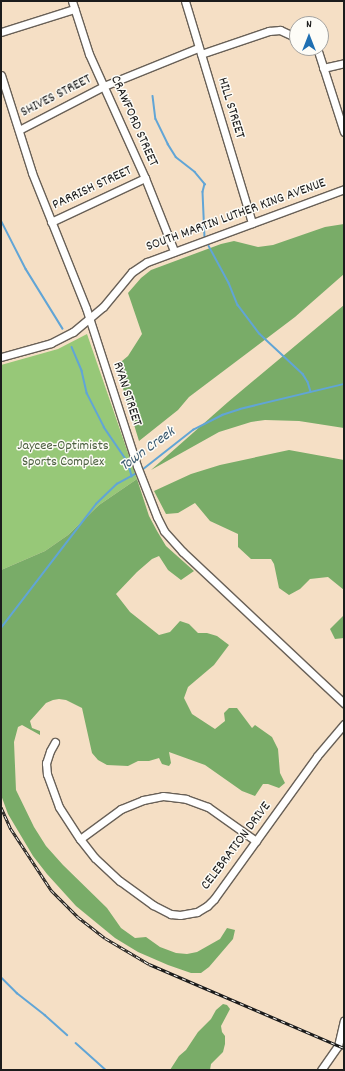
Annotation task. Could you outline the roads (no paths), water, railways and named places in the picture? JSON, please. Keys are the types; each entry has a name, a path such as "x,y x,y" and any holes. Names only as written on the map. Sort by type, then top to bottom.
{"street":[{"name":"CRAWFORD STREET","path":"72,1 89,54 145,178 174,251"},
{"name":"HILL STREET","path":"185,1 252,223"},
{"path":"1,32 74,9"},
{"name":"SHIVES STREET","path":"19,130 104,86 199,51 269,31 280,30 289,34"},
{"path":"319,56 344,132"},
{"path":"323,68 344,63"},
{"name":"RYAN STREET","path":"1,75 32,173 90,319 137,466 157,517 172,541 344,703"},
{"name":"PARRISH STREET","path":"51,222 145,178"},
{"name":"SOUTH MARTIN LUTHER KING AVENUE","path":"1,357 57,341 73,332 90,319 105,304 136,269 152,259 344,189"},
{"name":"CELEBRATION DRIVE","path":"55,742 46,763 47,774 59,807 80,839 95,858 120,881 152,905 171,914 180,915 197,912 207,906 317,756 344,724"},
{"path":"80,839 121,809 143,800 163,796 186,799 208,807 256,841"},
{"path":"321,1070 338,1046 344,1021"}],"waterway":[{"path":"153,96 156,119 168,144 176,157 195,172 205,184 203,192 205,237"},
{"path":"1,220 26,269 63,329"},
{"path":"209,246 229,283 238,305 260,334 303,374 308,382 311,392"},
{"path":"72,347 82,371 87,393 104,427 128,462 132,476"},
{"name":"Town Creek","path":"142,470 193,430 222,415 240,409 344,384"},
{"name":"Town Creek","path":"1,628 96,504 117,484 137,473"},
{"path":"1,977 17,993 67,1035"},
{"path":"76,1043 106,1070"}],"railway":[{"path":"1,807 11,829 51,890 78,917 105,938 149,964 344,1048"}],"park label":[{"name":"Jaycee-Optimists Sports Complex","path":"63,454"}]}
